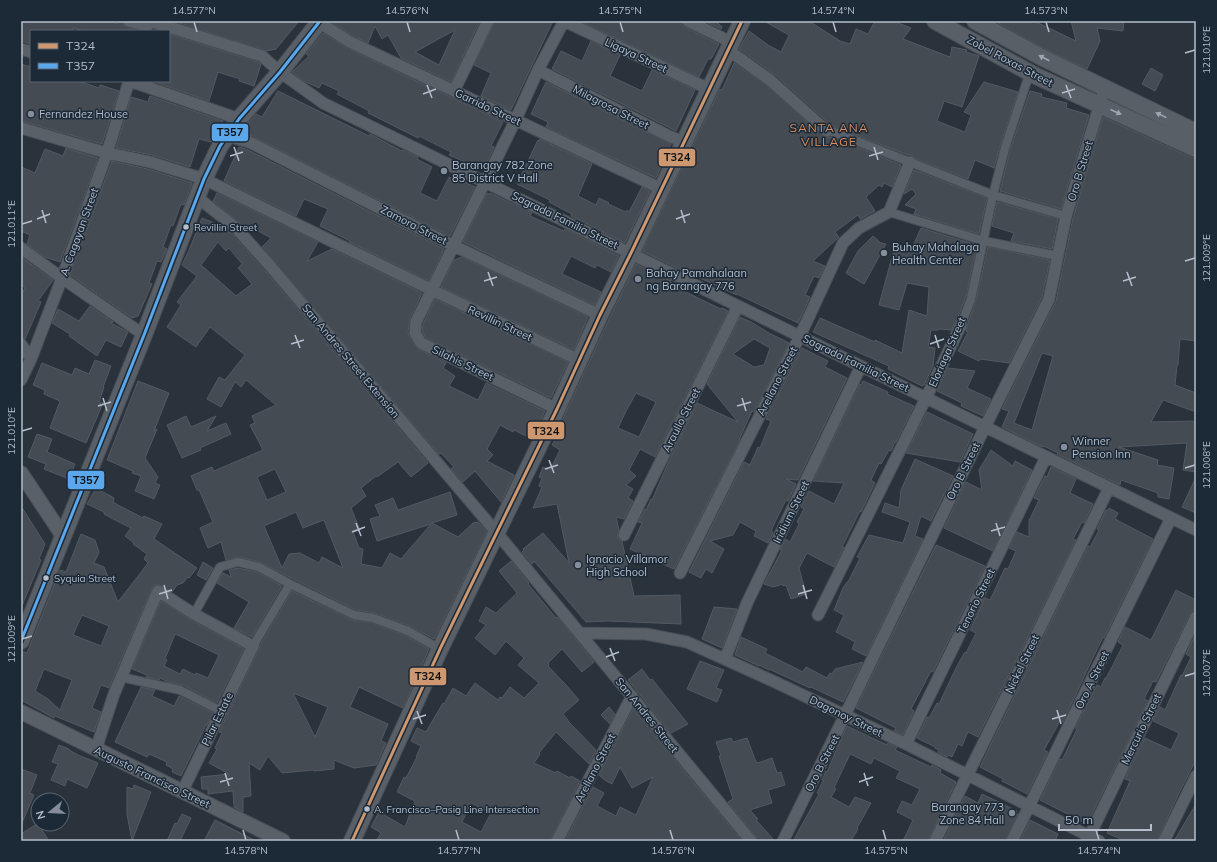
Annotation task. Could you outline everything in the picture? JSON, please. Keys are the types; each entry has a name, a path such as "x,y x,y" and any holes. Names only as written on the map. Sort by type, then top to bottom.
{"main road":[{"path":"21,641 144,335 204,179 220,146 239,119 280,72 319,21"},
{"path":"352,841 440,648 557,410 600,315 742,21"},
{"name":"Zobel Roxas Street","path":"935,21 1030,72 1196,149"},
{"name":"Zobel Roxas Street","path":"975,21 1044,58 1196,132"}],"street":[{"name":"Sagrada Familia Street","path":"129,21 166,30"},
{"name":"Garrido Street","path":"319,21 350,42 662,189"},
{"path":"454,91 488,21"},
{"name":"Silahis Street","path":"557,410 421,343 415,333 416,322 516,119 538,70 564,21"},
{"name":"Ligaya Street","path":"564,21 709,89"},
{"path":"688,21 730,46 827,131 834,132 993,195 1066,216"},
{"name":"Sagrada Familia Street","path":"170,31 262,56 280,72 323,102 1196,530"},
{"name":"Milagrosa Street","path":"538,70 662,133 684,142"},
{"name":"Eloriaga Street","path":"818,615 926,398 971,299 993,195 1005,148 1030,72"},
{"name":"A. Cagayan Street","path":"21,380 31,359 62,278 107,153 130,82"},
{"path":"133,82 239,119"},
{"name":"Oro B Street","path":"782,841 1050,298 1066,216 1105,87"},
{"name":"Revillin Street","path":"21,128 107,153 150,162 204,179 579,360"},
{"name":"Zamora Street","path":"227,136 249,142 454,246 600,315"},
{"path":"910,162 889,212 984,241 1058,256"},
{"name":"San Andres Street Extension","path":"197,197 236,228 497,533"},
{"name":"Arellano Street","path":"680,573 800,336 843,243 859,228 889,212"},
{"path":"21,248 144,335"},
{"name":"Araullo Street","path":"624,535 738,306"},
{"path":"21,344 31,359"},
{"name":"Iridium Street","path":"725,659 747,603 861,366"},
{"name":"Tenorio Street","path":"906,744 1046,457"},
{"path":"21,473 63,536"},
{"name":"Nickel Street","path":"935,841 1109,488"},
{"name":"Oro A Street","path":"1012,841 1171,518"},
{"name":"San Andres Street","path":"497,533 751,841"},
{"path":"194,614 220,567 238,562 259,567 354,615 373,618 408,631 440,648"},
{"path":"96,749 114,694 158,591 194,614 253,646 290,584"},
{"name":"Mercurio Street","path":"1092,839 1196,617"},
{"name":"Dagonoy Street","path":"581,634 646,634 687,642 906,744 1092,839"},
{"name":"Pilar Estate","path":"182,792 253,646"},
{"path":"121,677 180,690 221,711"},
{"name":"Arellano Street","path":"557,841 632,696"},
{"name":"Augusto Francisco Street","path":"21,712 283,841"},
{"path":"1164,841 1196,776"}],"building":[{"path":"21,21 108,21 118,24 119,21 122,21 124,26 136,30 81,30 73,28 72,30 30,30 30,44 21,41"},
{"path":"173,21 299,21 276,49 267,51"},
{"path":"330,21 480,21 451,82 401,58 388,35 382,39 375,26 368,43 353,36","holes":["455,30 439,65 415,52"]},
{"path":"495,21 553,21 511,110 481,96 491,73 474,65"},
{"path":"580,21 681,21 682,25 685,27 719,44 711,59 708,59 699,77"},
{"path":"704,21 716,21 722,27 721,29"},
{"path":"764,21 809,21 840,41 850,44 856,29 868,34 875,21 893,21 911,28 903,39 950,57 952,47 967,50 966,52 979,56 962,107 944,101 937,121 965,132 971,115 964,112 984,82 1018,92 994,168 975,160 968,179 916,159 912,155 908,155 832,126 775,75 739,49 749,31 768,45 781,52 789,35"},
{"path":"995,21 1034,21 1076,41 1071,21 1124,21 1123,31 1097,28 1100,41 1087,69 1047,50"},
{"path":"323,33 347,48 503,122 491,146 494,147 483,170 449,155 451,152 419,136 418,138 368,113 369,111 337,94 339,91 322,83 319,88 304,81 292,72 309,56 306,54"},
{"path":"170,34 261,64 254,86 239,81 240,79 218,72 209,101 155,82 170,82"},
{"path":"591,41 620,55 610,76 642,91 652,70 695,90 676,131 552,69 561,51 582,61"},
{"path":"734,63 766,85 826,138 833,137 901,165 892,187 884,183 882,187 879,185 866,197 875,211 860,219 858,215 835,232 839,237 813,261 825,266 819,278 814,276 805,295 810,297 798,323 642,251"},
{"path":"21,64 30,67 30,82 81,82 99,88 100,85 119,91 102,144 21,121"},
{"path":"1151,68 1163,75 1155,91 1142,84"},
{"path":"546,82 671,144 656,178 546,127 548,122 531,114"},
{"path":"278,91 369,136 370,134 402,151 403,150 418,157 417,159 432,167 420,193 437,201 449,177 458,181 459,179 475,187 450,236 252,136 243,133 249,122 256,114 262,117"},
{"path":"1030,91 1042,94 1041,97 1067,103 1066,108 1089,115 1061,209 1000,191 1010,150"},
{"path":"150,96 223,121 220,130 211,142 199,139 190,167 152,155 116,148 131,97 148,102"},
{"path":"1103,117 1192,158 1196,158 1196,341 1180,339 1175,385 1196,393 1196,412 1163,400 1151,422 1196,421 1196,472 1183,470 1187,443 1119,447 1158,460 1157,465 1174,468 1169,499 1158,497 1158,493 1121,480 1120,485 1057,454 1058,453 1046,447 1040,446 1002,427 1009,411 1002,409 1056,301 1073,218","holes":["1042,353 1053,356 1032,430 1014,423"]},
{"path":"540,139 592,164 578,196 596,205 599,198 609,203 608,204 629,212 642,187 650,191 625,243 571,216 572,214 549,202 550,200 517,184 538,140 539,141"},
{"path":"239,147 246,149 444,249 429,281 349,242 350,241 320,226 328,209 304,199 296,216 224,181"},
{"path":"66,148 98,158 60,262 45,257 27,244 30,235 21,231 21,167 35,173 45,149 63,156"},
{"path":"112,161 148,169 192,183 184,205 181,204 173,226 171,225 163,247 167,249 161,262 157,261 149,283 152,284 138,316 132,318 70,275"},
{"path":"914,170 987,198 979,234 914,214 916,209 905,205 916,194 912,189 904,194"},
{"path":"217,193 318,242 307,261 332,249 422,293 410,319 408,332 409,336 418,349 446,363 443,368 455,376 449,386 478,400 486,383 545,411 532,439 514,430 513,432 500,425 487,449 493,455 487,461 514,475 501,502 475,471 463,482 451,469 454,467 441,453 439,454 262,247 271,238 249,226 246,229 213,201"},
{"path":"487,193 490,193 532,213 530,216 564,231 565,229 619,256 611,272 597,265 595,268 571,256 562,274 601,292 595,305 463,242"},
{"path":"997,202 1058,219 1052,249 1011,241 1014,233 992,226"},
{"path":"202,218 222,226 231,233 266,272 428,463 411,477 398,462 361,488 366,496 351,508 360,530 353,532 359,548 363,549 361,564 382,568 390,553 401,559 431,524 377,541 370,519 380,516 375,505 393,498 398,510 450,492 457,515 432,523 458,537 473,523 478,522 487,532 434,639 410,626 375,613 356,610 260,562 239,557 226,560 221,542 208,548 200,528 213,522 191,476 212,467 214,471 263,450 250,425 255,423 252,416 276,405 246,380 241,387 235,382 221,407 207,399 219,377 225,380 245,355 210,327 196,347 167,327 181,305 177,302 197,276 182,265","holes":["218,242 226,251 229,248 242,264 238,268 252,284 236,296 201,265","275,469 286,492 267,500 257,477","296,512 303,528 324,520 343,568 322,557 319,563 300,553 289,554 282,568 264,526"]},
{"path":"921,228 977,245 966,297 957,319 951,330 931,330 928,347 935,348 933,366 924,385 922,386 888,369 889,366 813,332 820,318 875,342 875,340 902,353 909,310 927,316 929,287 907,283 899,310 879,305 895,246 911,250"},
{"path":"873,236 881,243 886,244 864,284 846,273 858,251"},
{"path":"988,247 1050,260 1042,297 1009,363 980,359 979,361 958,351 968,332 966,331 976,300"},
{"path":"21,257 53,280 38,301 41,302 25,339 21,337 21,296 25,288 21,285"},
{"path":"462,257 588,317 574,350 441,287 454,260"},
{"path":"636,264 671,281 670,282 684,289 684,291 728,311 655,457 640,449 629,470 636,476 626,485 633,489 628,498 633,501 624,519 616,517 619,530 617,536 618,539 622,541 634,596 680,595 681,624 608,621 586,622 534,561 532,564 522,552 524,550 523,549 543,533 569,563 557,504 533,508 542,487 539,486 542,478 539,477 543,467 550,470 560,450 552,445 564,424 561,423","holes":["636,393 656,402 639,437 618,428"]},
{"path":"435,299 568,362 551,398 426,338 422,331 423,324"},
{"path":"90,306 113,322 111,323 128,332 121,347 106,340 97,356 69,336 70,334 52,323 58,309 79,321"},
{"path":"740,317 789,343 754,412 752,411 740,440 674,569 630,549 642,523 638,522 651,499 652,500 697,403 738,422 707,384","holes":["754,339 770,348 764,365 754,367 733,354"]},
{"path":"802,348 828,361 825,367 847,378 798,480 786,479 796,484 788,501 786,500 777,518 771,531 773,532 768,543 754,536 756,531 740,522 733,535 710,541 724,549 712,573 706,569 701,578 689,572 744,462 750,465 758,447 760,448 771,421 766,419"},
{"path":"95,360 111,366 99,402 103,403 86,443 50,428 60,401 44,394 45,390 33,385 42,363 72,375 75,368 89,374"},
{"path":"948,368 975,371 967,388 991,399 983,416 961,406 962,403 937,391"},
{"path":"138,381 169,393 154,431 157,429 145,458 158,477 155,483 160,485 154,499 135,491 141,476 107,460"},
{"path":"863,381 914,406 891,451 889,450 881,464 879,463 871,480 875,483 842,547 844,547 834,567 807,553 799,568 806,594 791,599 786,585 783,586 783,584 773,587 764,584 782,550 780,550 785,539 790,542 799,524 797,522 804,509 801,507 809,491 834,504 844,483 813,481 860,384 861,385"},
{"path":"927,412 973,434 960,462 906,453"},
{"path":"186,416 191,427 216,416 207,431 226,423 231,434 182,458 167,425"},
{"path":"37,434 52,439 47,452 75,464 69,479 44,469 46,464 28,457"},
{"path":"991,450 1013,466 1015,461 1032,470 993,551 944,528 966,482 982,490 979,470"},
{"path":"915,459 953,476 931,521 921,516 915,536 923,539 866,656 852,649 855,642 836,632 844,615 834,610 843,588 848,582 860,558 857,557 869,535 903,543 910,522 882,512 885,503 899,508 901,490"},
{"path":"1051,467 1076,479 1070,493 1093,504 1084,523 1082,522 1073,539 1076,540 978,737 968,732 962,746 958,744 952,757 948,755 947,757 938,752 939,750 935,747 917,738 927,717 929,718 937,703 939,704 956,668 965,652 966,653 976,633 970,630 985,598 990,600 1005,568 1008,569 1016,551 1009,548 1017,532 1029,537 1029,521 1039,500 1034,498 1045,476 1047,477"},
{"path":"1196,477 1196,513 1182,507"},
{"path":"96,488 114,498 113,502 118,505 143,518 144,516 162,524 154,539 197,568 189,578 188,577 183,583 177,585 172,592 158,584 154,585 152,588 109,688 101,685 92,708 101,712 94,732 55,716 54,718 21,700 21,651 27,653 60,570 66,572 81,534 95,540 99,552 94,563 104,567 118,602 148,563 144,559 147,554 125,536 131,528 87,504","holes":["82,615 109,626 101,646 73,635","44,669 72,680 60,710 48,699 35,691"]},
{"path":"21,506 45,544 39,559 41,560 21,608"},
{"path":"1109,508 1118,513 1115,519 1153,539 1104,638 1103,637 1063,722 1060,721 1044,750 1048,752 1027,794 980,767 1088,546 1090,547 1099,530 1097,529 1106,510 1107,511"},
{"path":"936,545 985,566 933,672 931,671 911,709 914,711 903,735 894,731 896,728 856,708"},
{"path":"511,561 529,583 528,584 556,618 558,617 594,662 582,672 562,649 548,663 548,666 579,700 563,714 596,750 589,764 556,732 539,753 540,754 534,763 556,773 557,771 570,778 571,776 580,781 550,841 376,841 381,833 371,827 379,812 405,827 415,801 397,792 404,777 406,778 417,757 421,746 411,741 417,728 426,732 453,688 466,696 475,683 498,700 500,697 502,698 510,687 524,698 539,683 518,665 524,658 506,641 495,655 475,638 486,625 479,621 486,607 496,613 517,593 499,571","holes":["471,803 491,813 481,832 462,822"]},
{"path":"203,562 213,568 206,580 197,575"},
{"path":"238,568 257,572 282,586 252,637 234,628 249,602 217,583 223,573 231,577 229,570"},
{"path":"1176,590 1196,600 1196,610 1192,611 1190,614 1156,682 1153,681 1144,699 1148,701 1087,824 1040,800 1060,759 1062,760 1077,729 1075,728 1097,685 1101,687 1123,645 1118,642 1125,627 1151,640"},
{"path":"292,591 352,620 372,623 406,636 429,649 403,708 359,687 350,707 388,724 381,741 386,743 376,765 354,768 334,760 334,769 282,773 268,756 260,770 249,763 251,796 243,797 243,812 234,807 233,791 208,794 208,789 202,789 201,777 229,774 209,763 217,749 215,748 222,733 219,732 260,645","holes":["293,693 328,707 315,737"]},
{"path":"161,601 191,620 244,649 217,703 183,685 168,682 160,678 159,680 146,677 147,675 132,669","holes":["175,634 219,655 208,678 196,673 195,675 183,669 180,674 164,666 167,660 165,659"]},
{"path":"714,607 737,609 722,648 702,639"},
{"path":"1196,633 1196,760 1157,841 1125,841 1107,833 1130,781 1125,779 1145,738 1171,750 1179,733 1153,721 1160,707 1165,710 1181,675 1182,676 1191,657 1186,654"},
{"path":"741,637 767,649 765,653 803,672 806,667 827,678 835,669 863,662 843,702 735,655"},
{"path":"700,661 724,670 716,688 722,690 717,702 687,689"},
{"path":"642,669 650,680 652,679 688,724 671,733 628,680"},
{"path":"141,687 155,690 152,696 174,706 179,696 213,713 181,776 172,772 173,769 166,765 167,762 149,754 147,757 115,742"},
{"path":"609,707 615,714 610,724 601,715"},
{"path":"633,709 742,841 565,841 593,787 604,793 597,806 616,816 620,807 636,815 653,777 632,788 620,767 612,784 599,775"},
{"path":"847,726 887,745 888,743 897,747 895,750 931,767 932,765 941,770 940,773 956,782 928,841 903,841 913,820 897,812 902,801 912,805 920,789 896,778 900,771 874,758 871,764 850,754 834,788 836,789 831,797 849,807 855,797 871,803 851,841 793,841 819,794 817,793 823,781 822,780"},
{"path":"731,738 733,742 747,738 756,762 758,763 772,758 777,773 781,772 785,785 768,790 772,803 750,810 758,819 756,820 775,841 758,841 728,802 733,799 716,742"},
{"path":"59,745 98,763 87,788 67,779 65,786 51,780 58,764 52,762"},
{"path":"21,769 37,775 30,792 30,804 21,825"},
{"path":"134,785 151,792 132,841 127,814 127,787 133,789"},
{"path":"982,794 1017,811 1016,813 1018,814 1005,841 943,841 965,796 978,803"},
{"path":"1196,804 1196,841 1174,841"},
{"path":"182,814 191,818 180,841 167,841 175,823 177,824"},
{"path":"215,820 256,841 204,841"},
{"path":"1030,820 1058,834 1055,841 1020,841"},
{"path":"30,828 30,832 43,832 49,841 21,841 21,834"}],"transit line":[{"name":"T357","path":"21,641 144,335 204,179 220,146 239,119 280,72 320,21"},
{"name":"T324","path":"352,841 440,649 557,409 600,315 742,21"}],"place":[{"name":"Fernandez House","path":"31,114"},
{"name":"Barangay 782 Zone 85 District V Hall","path":"444,171"},
{"name":"Revillin Street","path":"186,227"},
{"name":"Buhay Mahalaga Health Center","path":"884,253"},
{"name":"Bahay Pamahalaan ng Barangay 776","path":"638,279"},
{"name":"Winner Pension Inn","path":"1064,447"},
{"name":"Ignacio Villamor High School","path":"578,565"},
{"name":"Syquia Street","path":"46,578"},
{"name":"A. Francisco–Pasig Line Intersection","path":"367,809"},
{"name":"Barangay 773 Zone 84 Hall","path":"1012,813"}],"district":[{"name":"SANTA ANA VILLAGE","path":"829,134"}]}
